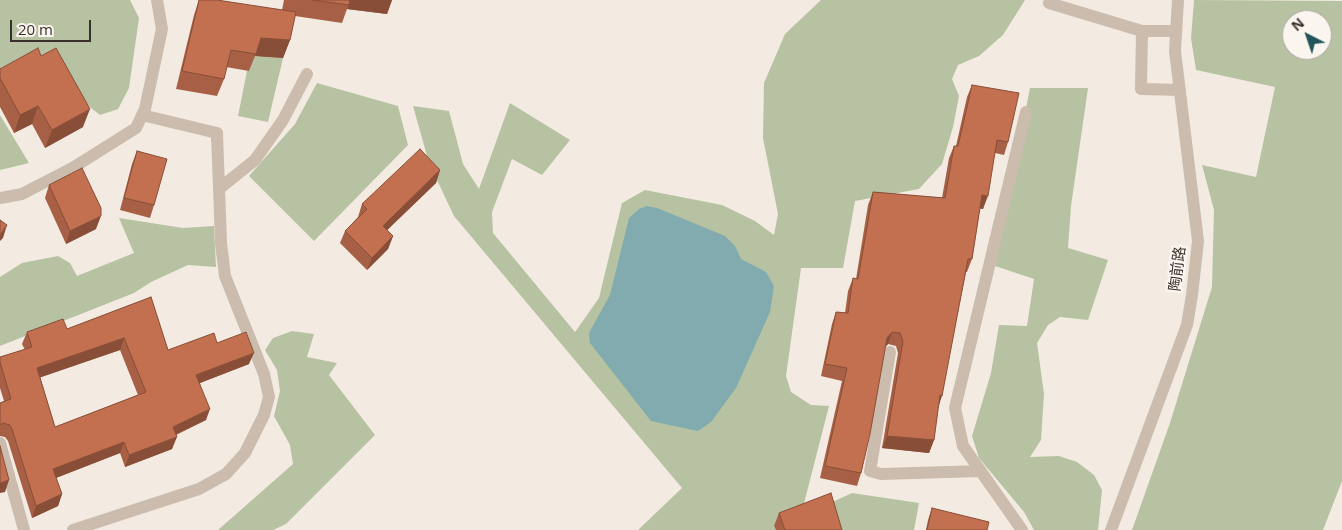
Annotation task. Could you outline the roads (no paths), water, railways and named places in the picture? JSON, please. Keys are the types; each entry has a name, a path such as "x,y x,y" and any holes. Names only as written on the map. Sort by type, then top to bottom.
{"street":[{"path":"0,198 22,194 74,167 136,128 146,109 162,29 157,0"},
{"name":"陶前路","path":"1111,530 1186,325 1192,294 1198,241 1175,51 1178,0"},
{"path":"1049,3 1142,31 1176,32"},
{"path":"1142,31 1141,89 1180,90"},
{"path":"220,188 254,160 283,120 307,74"},
{"path":"1022,530 963,446 955,408 1026,112"},
{"path":"73,530 199,489 226,474 245,453 257,432 269,397 264,374 225,276 221,242 217,133 142,115"},
{"path":"890,352 870,471 881,474 981,471"},
{"path":"0,444 24,530"}],"water":[{"path":"647,206 657,208 725,236 735,246 741,259 766,272 774,286 770,312 736,388 711,422 698,431 651,421 590,343 589,333 610,295 629,218 639,209"}]}
